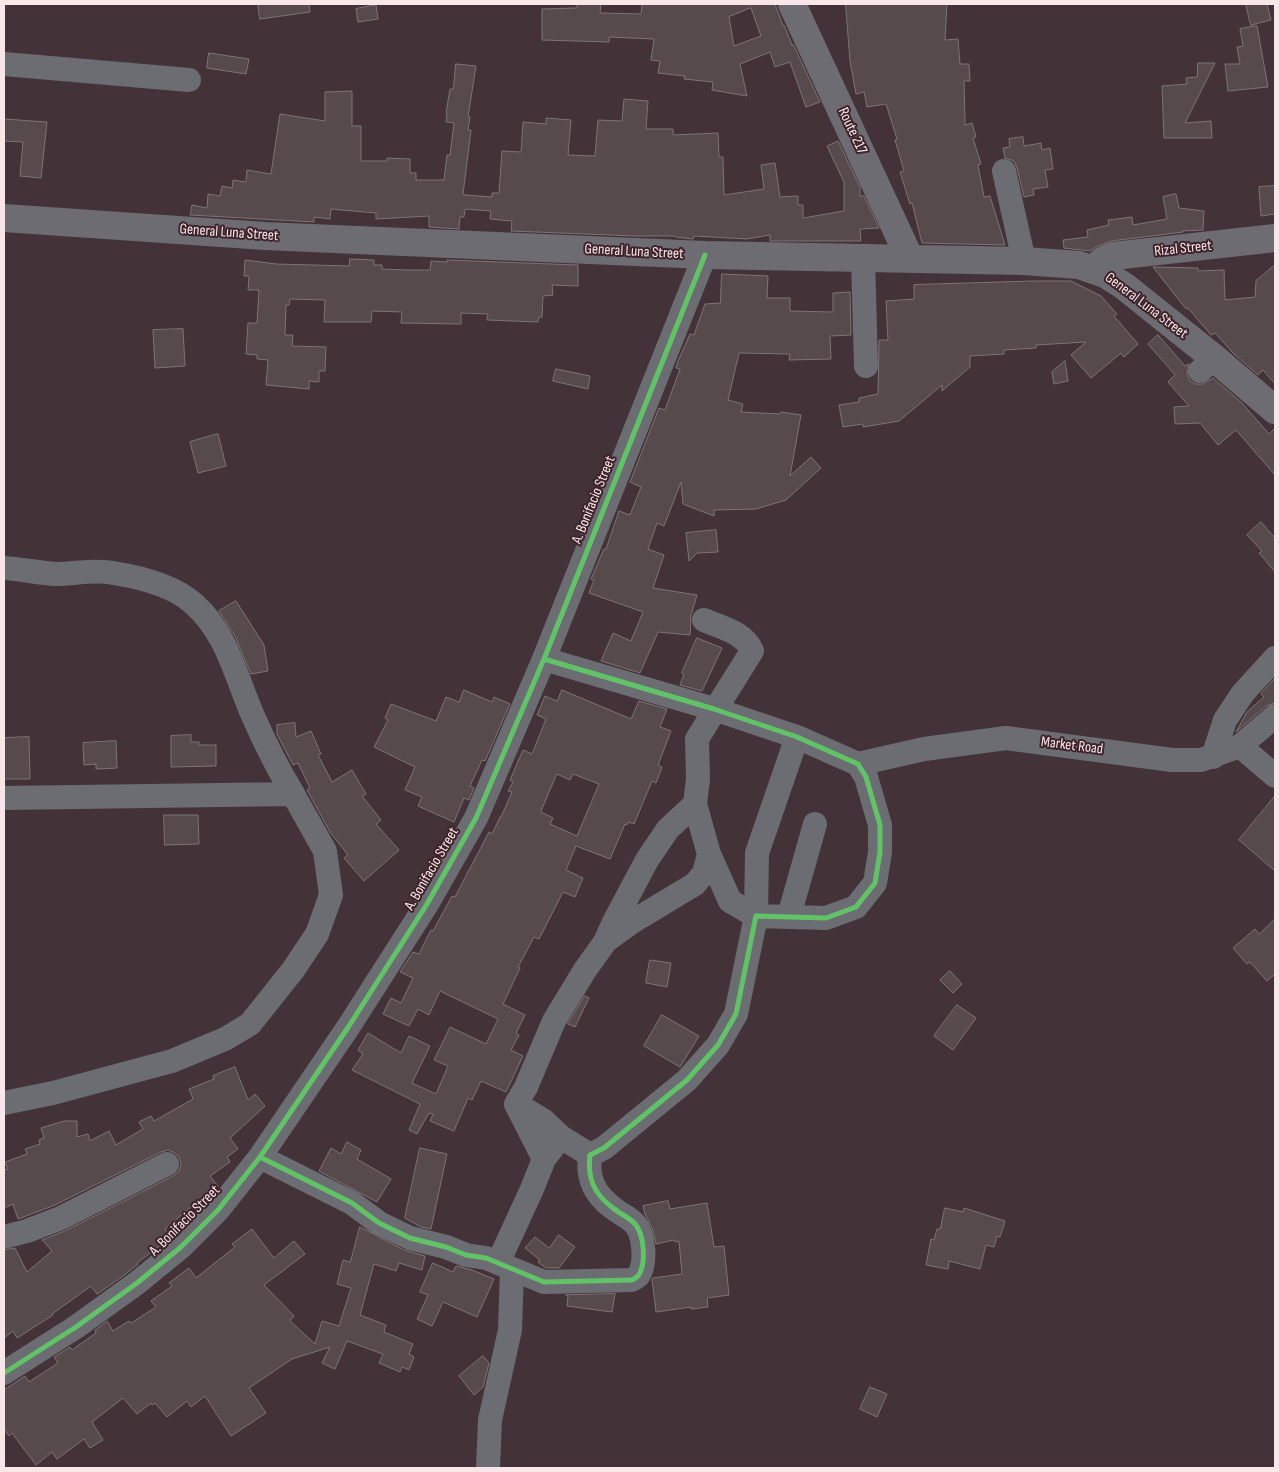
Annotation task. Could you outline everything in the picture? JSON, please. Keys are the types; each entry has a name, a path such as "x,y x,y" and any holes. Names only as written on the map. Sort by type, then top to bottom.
{"main road":[{"name":"Route 217","path":"792,4 910,259"},
{"name":"General Luna Street","path":"4,218 265,236 705,255 1024,261 1066,264 1095,269 1124,286 1207,365 1275,410"},
{"name":"Rizal Street","path":"1095,269 1102,261 1113,256 1275,238"}],"street":[{"path":"4,64 189,80"},
{"path":"1004,171 1024,261"},
{"name":"A. Bonifacio Street","path":"4,1373 76,1327 137,1283 181,1248 218,1210 260,1157 349,1026 427,904 476,818 544,659 705,255"},
{"path":"863,258 866,366"},
{"path":"4,568 55,574 112,572 161,585 177,592 193,604 208,619 224,642 253,716 282,777 325,851 331,895 317,934 293,970 250,1024 225,1039 172,1061 53,1093 4,1103"},
{"path":"544,659 714,709 797,736 858,764 866,777 880,825 880,852 876,884 856,907 826,918 756,916 730,901 709,854 695,804 698,779 697,739 714,709 746,664 752,651 749,642 741,635 704,620"},
{"path":"1213,756 1225,720 1243,693 1275,658"},
{"name":"Market Road","path":"858,764 924,749 1006,738 1172,760 1201,760 1240,746 1275,716"},
{"path":"590,1155 604,1148 688,1080 718,1045 736,1014 756,916 757,853 797,736"},
{"path":"1240,746 1275,774"},
{"path":"4,798 293,794"},
{"path":"516,1104 526,1087 554,1020 605,942 647,860 668,829 695,804"},
{"path":"789,916 815,824"},
{"path":"605,942 632,922 695,884 704,873 709,854"},
{"path":"516,1104 543,1120 561,1137 590,1155"},
{"path":"516,1104 544,1159"},
{"path":"488,1468 490,1420 510,1330 505,1266 544,1159 561,1137"},
{"path":"260,1157 352,1203 379,1223 410,1238 466,1255 486,1258 544,1282 632,1280 638,1276 641,1270 643,1252 641,1233 636,1224 612,1208 594,1186 588,1169 590,1155"},
{"path":"4,1237 27,1231 61,1218 167,1164"}],"building":[{"path":"258,4 309,4 310,12 260,19"},
{"path":"577,4 601,4 600,13 641,14 642,4 775,4 783,26 820,102 806,107 790,62 775,67 770,52 740,64 747,96 712,90 713,82 684,79 685,76 658,73 660,61 651,60 654,39 609,37 609,42 542,40 542,9 577,8","holes":["751,8 761,36 734,46 729,17"]},
{"path":"846,4 947,4 945,40 958,39 960,64 969,64 970,81 964,81 965,125 972,123 976,137 973,138 981,164 978,165 984,197 990,196 1005,245 922,243 912,203 910,204 900,172 904,171 895,140 897,139 886,104 867,107 864,92 856,94 850,61"},
{"path":"1246,4 1267,4 1271,20 1251,25"},
{"path":"376,5 378,19 358,22 356,9"},
{"path":"1257,26 1268,87 1228,91 1225,64 1240,64 1237,47 1243,46 1240,29"},
{"path":"209,53 249,59 246,74 207,68"},
{"path":"1198,63 1215,63 1185,123 1211,121 1212,138 1164,138 1162,86 1187,84 1186,78 1197,77"},
{"path":"456,64 476,66 468,117 470,117 468,130 471,130 463,194 465,195 492,197 492,193 499,193 502,151 521,152 523,122 546,124 546,118 571,120 568,155 595,156 598,120 622,121 624,99 648,101 646,129 673,129 673,135 718,133 719,157 723,157 724,195 764,189 761,165 775,163 780,197 798,196 798,205 803,205 803,218 844,211 844,182 827,146 838,141 860,187 860,196 864,196 879,228 860,229 861,241 770,241 770,235 747,239 694,236 693,239 675,236 511,231 512,221 490,219 491,211 465,209 464,217 460,217 459,229 429,227 429,216 376,219 376,213 331,209 330,219 314,217 314,222 190,215 192,205 207,208 208,194 220,196 222,186 232,188 233,180 246,182 247,170 271,174 280,114 325,121 325,92 352,91 352,126 361,126 361,161 387,161 387,158 410,159 410,173 416,173 416,180 444,180 447,155 450,155 454,123 446,122 446,113 450,89 453,89"},
{"path":"4,119 47,122 41,178 20,176 23,142 4,141"},
{"path":"1023,137 1024,146 1041,143 1042,150 1050,148 1053,169 1045,170 1048,187 1033,189 1034,195 1024,197 1014,161 1005,158 1003,148 1010,147 1009,139"},
{"path":"1275,186 1275,214 1261,216 1259,187"},
{"path":"1176,194 1179,208 1204,211 1203,230 1111,241 1090,251 1064,248 1063,240 1088,237 1087,230 1109,225 1108,220 1132,217 1133,225 1167,219 1163,197"},
{"path":"350,259 374,260 374,265 382,265 382,269 405,270 430,270 431,261 447,262 447,260 578,265 578,286 552,285 553,295 543,296 542,317 539,317 538,322 487,320 488,314 461,313 461,324 401,323 402,312 372,311 371,322 324,322 325,300 290,299 289,305 286,305 285,335 293,335 292,346 326,347 325,371 319,371 319,382 309,381 309,389 266,385 268,360 257,359 257,355 246,354 248,323 257,323 259,290 248,290 249,276 244,276 245,260 276,264 349,266"},
{"path":"1275,265 1275,384 1263,370 1258,375 1234,354 1215,333 1211,335 1188,308 1186,309 1153,267 1198,268 1198,271 1224,270 1225,300 1255,297 1256,281"},
{"path":"722,274 768,276 767,298 790,298 790,311 833,312 833,293 850,292 851,335 830,336 831,359 789,360 790,354 739,353 728,400 743,404 741,412 780,414 781,412 801,415 790,476 811,457 821,468 786,500 756,509 714,510 714,516 683,504 681,482 664,526 657,523 648,549 664,555 653,588 697,595 691,615 690,635 658,632 640,673 601,661 613,633 631,641 643,612 589,593 594,580 591,579 604,549 606,549 619,511 630,515 641,487 630,482 659,408 665,410 680,369 676,368 678,361 690,334 694,335 705,304 720,303"},
{"path":"1071,281 1101,296 1117,314 1114,316 1138,344 1124,357 1121,353 1091,378 1071,355 1086,342 1036,345 1036,348 1004,350 1004,354 970,356 970,367 942,391 942,385 899,421 863,427 863,424 843,427 839,405 859,402 859,398 878,394 879,340 888,340 886,301 914,299 914,285"},
{"path":"183,329 185,366 155,368 153,330"},
{"path":"1158,335 1185,366 1189,364 1187,374 1190,381 1196,384 1203,384 1213,378 1241,402 1269,434 1275,428 1275,475 1236,430 1218,445 1200,423 1175,424 1174,407 1189,406 1168,382 1175,375 1148,344"},
{"path":"1065,361 1068,381 1054,384 1052,372"},
{"path":"556,369 590,376 588,389 553,381"},
{"path":"218,434 226,466 198,473 190,442"},
{"path":"1261,522 1275,538 1275,572 1259,553 1262,551 1247,535"},
{"path":"716,530 718,552 697,553 689,561 686,533"},
{"path":"236,601 264,645 268,671 251,674 235,636 219,611"},
{"path":"697,638 722,648 702,691 680,685 684,674 682,673"},
{"path":"1275,678 1275,703 1266,706 1236,732 1247,712 1264,697 1261,694"},
{"path":"464,690 492,702 494,697 510,704 485,761 482,760 470,786 474,788 469,800 464,798 454,822 418,806 422,797 405,790 415,767 374,747 388,720 385,718 391,704 436,721 446,697 459,702"},
{"path":"562,690 631,719 639,701 667,709 660,727 671,731 658,765 662,767 656,783 652,781 634,824 628,822 627,825 625,824 610,859 576,846 566,870 583,878 575,897 563,892 539,939 534,937 518,967 520,968 503,1004 525,1015 516,1033 519,1035 511,1050 523,1056 506,1092 481,1081 472,1100 468,1098 454,1131 430,1121 433,1114 429,1113 417,1134 409,1130 420,1104 352,1070 363,1054 358,1050 368,1033 401,1053 409,1036 430,1046 412,1083 436,1094 448,1066 434,1060 450,1027 486,1044 498,1019 440,991 429,1015 418,1009 409,1026 383,1014 391,998 401,1003 413,978 400,972 413,952 419,954 452,896 455,897 489,832 492,834 501,817 512,792 508,791 513,782 510,780 523,750 532,754 546,719 537,715 545,696 557,701","holes":["557,774 570,780 573,774 599,784 577,836 550,824 553,818 541,812"]},
{"path":"295,723 296,737 311,731 321,754 318,755 332,782 352,770 366,794 362,796 381,820 376,824 399,850 364,881 344,858 348,855 330,832 307,790 310,788 298,763 293,765 277,734 277,725"},
{"path":"191,735 191,742 199,742 199,745 216,745 216,766 171,767 171,736"},
{"path":"29,737 30,779 4,779 4,738"},
{"path":"116,741 117,768 96,769 96,764 84,765 83,743"},
{"path":"1275,796 1275,871 1239,840"},
{"path":"164,815 198,815 199,844 165,845"},
{"path":"1275,919 1275,974 1267,981 1250,962 1247,964 1233,948 1255,929 1259,934"},
{"path":"650,960 671,963 667,987 646,983"},
{"path":"950,971 962,984 953,993 940,980"},
{"path":"585,996 589,998 575,1027 568,1024"},
{"path":"957,1005 976,1018 953,1050 934,1036"},
{"path":"662,1015 699,1036 680,1067 644,1046"},
{"path":"235,1067 248,1100 255,1094 265,1106 230,1138 238,1149 227,1157 230,1162 210,1176 218,1186 165,1229 170,1238 123,1276 97,1294 91,1286 53,1315 17,1338 13,1331 4,1338 4,1250 15,1248 27,1272 52,1251 42,1240 67,1230 173,1176 179,1171 181,1164 179,1157 175,1153 168,1150 161,1152 55,1205 18,1219 13,1204 4,1208 4,1170 8,1169 5,1162 27,1154 25,1149 40,1144 39,1140 44,1138 41,1128 64,1121 77,1121 77,1137 88,1134 90,1141 109,1131 116,1145 143,1129 139,1122 151,1116 154,1121 193,1099 189,1089 214,1079 213,1076"},
{"path":"347,1142 361,1150 357,1159 391,1179 377,1202 319,1171 331,1148 341,1154"},
{"path":"420,1148 447,1154 431,1229 421,1227 405,1218"},
{"path":"668,1201 670,1209 707,1203 714,1247 724,1246 729,1295 707,1298 708,1307 691,1309 691,1307 656,1312 652,1279 682,1274 679,1241 675,1242 674,1240 656,1244 653,1230 643,1206"},
{"path":"945,1208 963,1212 964,1208 1005,1221 1000,1237 997,1236 994,1247 986,1245 980,1269 949,1261 948,1269 926,1265 931,1239 934,1240 937,1229 940,1229"},
{"path":"360,1227 404,1250 425,1256 422,1270 399,1263 396,1271 374,1264 360,1315 386,1325 384,1332 413,1344 409,1354 414,1357 409,1370 402,1367 400,1372 379,1363 383,1354 347,1341 335,1369 322,1363 330,1347 292,1359 249,1388 266,1413 231,1436 205,1396 191,1407 187,1401 167,1417 155,1403 152,1405 151,1403 137,1414 123,1398 92,1422 103,1440 90,1448 84,1439 57,1459 52,1452 36,1465 12,1433 9,1436 4,1429 4,1390 25,1376 29,1382 58,1363 54,1357 70,1347 72,1350 96,1333 95,1330 107,1321 113,1331 129,1321 131,1323 156,1307 151,1301 172,1286 169,1283 189,1268 196,1278 235,1247 232,1244 252,1229 274,1258 294,1241 305,1254 264,1285 294,1316 290,1321 315,1344 322,1321 339,1326 351,1288 337,1284 343,1260 350,1262"},
{"path":"559,1235 575,1247 559,1268 546,1268 538,1262 540,1260 525,1248 535,1237 549,1248"},
{"path":"433,1263 453,1272 456,1266 494,1279 477,1317 443,1302 432,1326 417,1319 428,1295 420,1292"},
{"path":"615,1294 612,1312 567,1306 568,1296 566,1295"},
{"path":"483,1356 489,1363 483,1387 474,1395 459,1376"},
{"path":"870,1387 887,1394 877,1417 860,1409"}],"cycle path":[{"path":"4,1373 76,1327 137,1283 181,1247 218,1210 260,1157 349,1026 427,904 476,818 544,659 705,255"},
{"path":"260,1157 352,1203 379,1223 410,1238 446,1247 466,1255 486,1258 544,1282 633,1280 638,1276 643,1264 641,1235 635,1224 606,1203 593,1185 589,1163 590,1155 604,1148 687,1080 718,1045 736,1014 756,916 826,918 856,907 875,883 880,852 880,825 866,777 858,764 797,737 714,709 544,659"}]}
